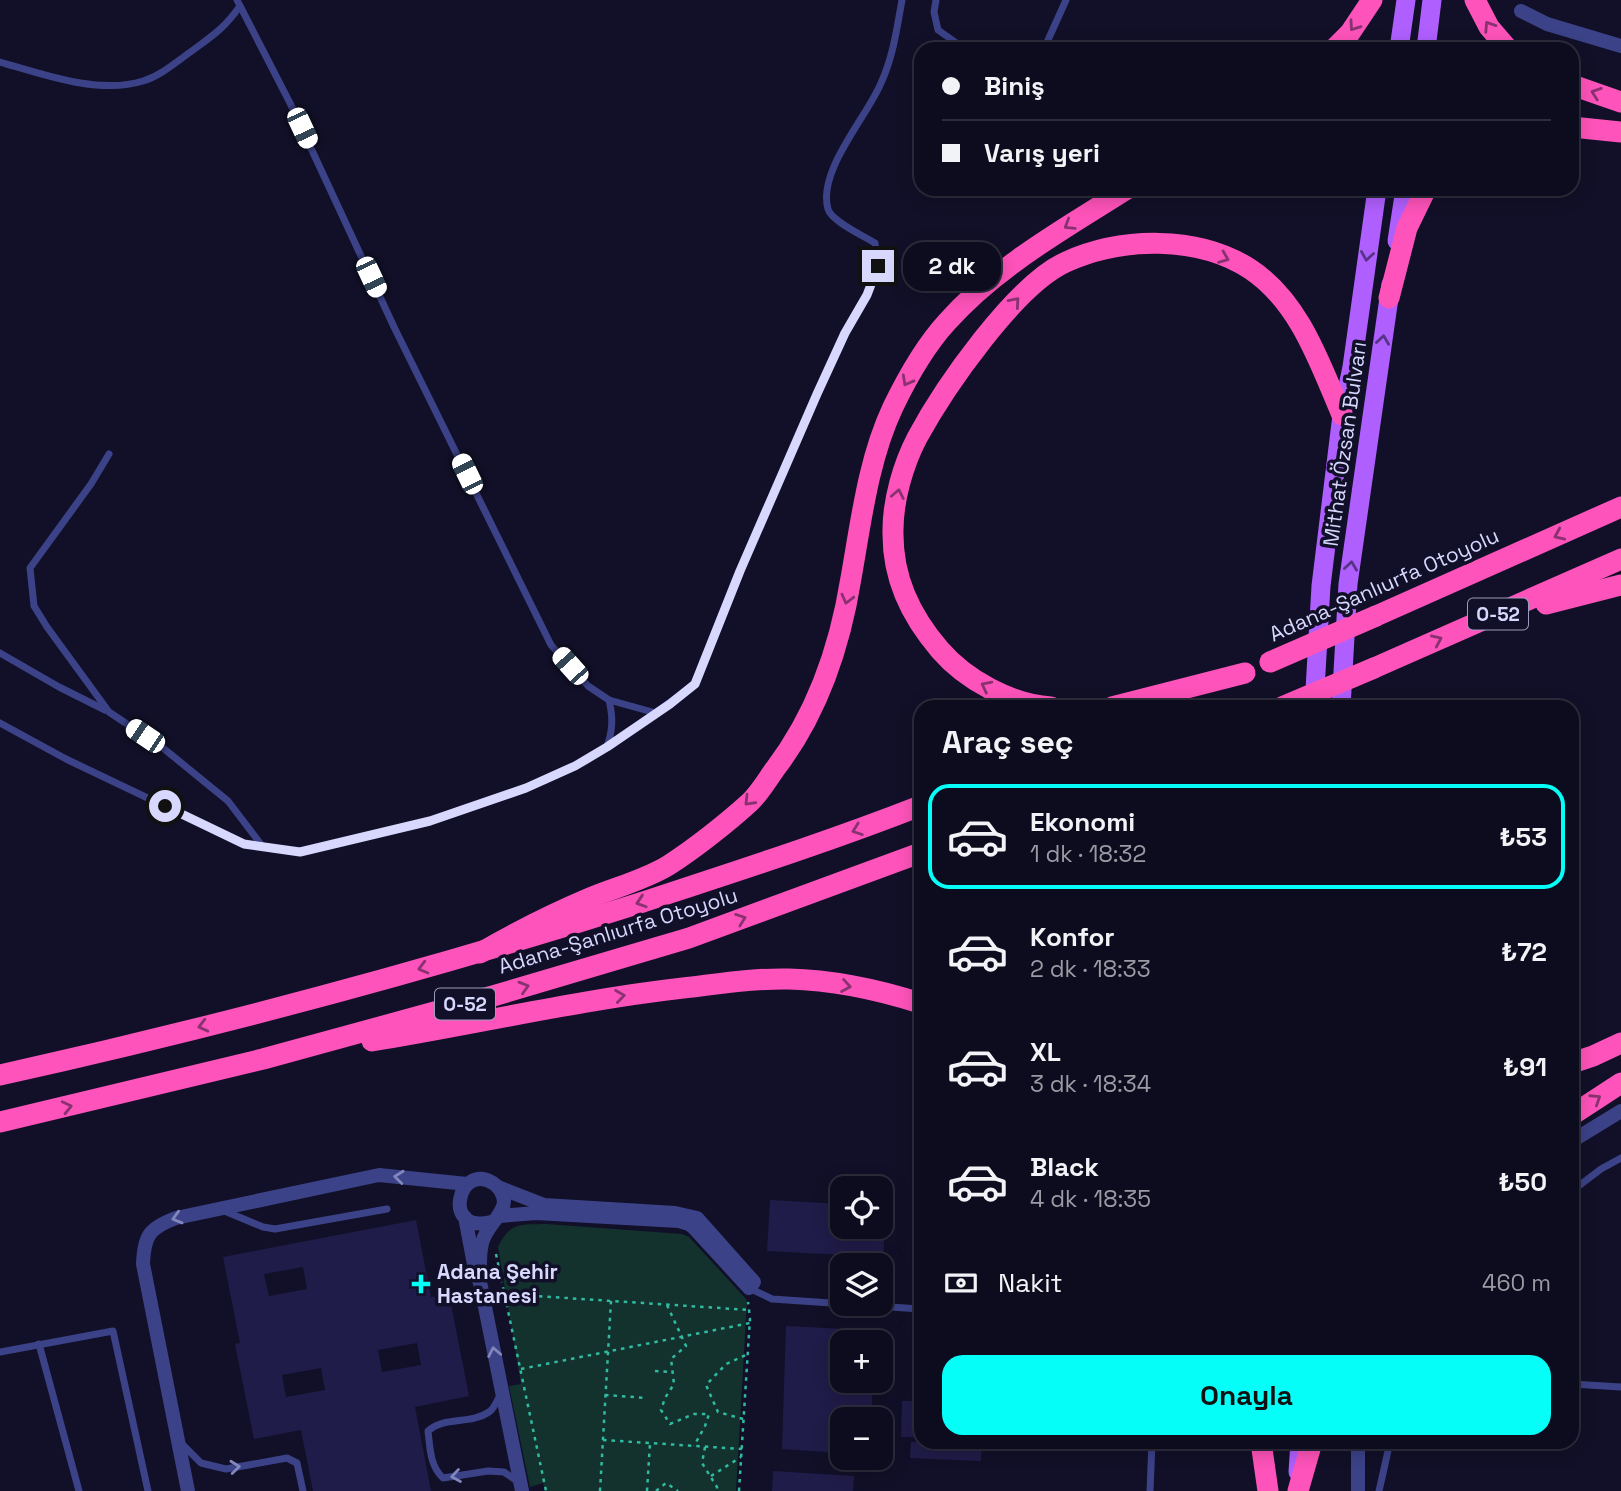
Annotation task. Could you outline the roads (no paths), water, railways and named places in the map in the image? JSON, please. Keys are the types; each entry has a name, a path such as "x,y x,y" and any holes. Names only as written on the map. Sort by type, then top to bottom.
{"highway":[{"path":"1341,42 1372,0"},
{"path":"1475,0 1489,27 1502,42"},
{"path":"1579,87 1621,102"},
{"path":"1579,128 1621,132"},
{"path":"480,953 539,919 667,866 750,802 790,750 810,716 824,681 836,649 858,533 880,440 892,408 916,366 946,323 993,279 1025,253 1116,196"},
{"path":"1389,299 1407,228 1423,196"},
{"path":"1021,700 1008,697 972,679 949,661 922,628 905,597 896,567 893,529 898,488 916,440 952,381 1026,290 1065,262 1115,246 1161,243 1194,248 1221,256 1251,270 1280,296 1307,334 1342,415"},
{"path":"1588,522 1621,492"},
{"name":"Adana-Şanlıurfa Otoyolu","path":"1182,700 1621,507"},
{"name":"O-52","path":"1299,700 1621,559"},
{"path":"1473,624 1621,585"},
{"path":"1139,700 1245,673"},
{"name":"Adana-Şanlıurfa Otoyolu","path":"0,1074 252,1014 480,953 755,865 914,808"},
{"name":"Adana-Şanlıurfa Otoyolu","path":"0,1122 263,1059 493,996 689,937 914,855"},
{"path":"263,1059 423,1033 603,999 732,982 789,979 845,985 894,994 914,1001"},
{"path":"1579,1061 1621,1043"},
{"path":"1579,1110 1621,1083"},
{"path":"1262,1449 1269,1491"},
{"path":"1297,1491 1310,1449"}],"main road":[{"path":"1400,42 1406,0"},
{"path":"1427,42 1432,0"},
{"name":"Mithat Özsan Bulvarı","path":"1314,700 1321,586 1342,415 1352,367 1376,196"},
{"name":"Mithat Özsan Bulvarı","path":"1341,700 1348,584 1404,196"},
{"path":"1269,1491 1272,1449"},
{"path":"1297,1491 1300,1449"}],"street":[{"path":"1521,11 1547,24 1621,46"},
{"path":"1579,1137 1621,1111"},
{"path":"188,1491 143,1264 146,1240 156,1225 176,1218 379,1175 467,1184"},
{"path":"485,1180 498,1187 544,1205 675,1213 697,1217 754,1282 748,1293 690,1224 679,1221 536,1213 495,1219 482,1224 473,1223 465,1217 460,1210 459,1200 461,1191 467,1184 485,1180"},
{"path":"498,1187 504,1198 503,1208 482,1243 480,1282 521,1487"},
{"path":"465,1217 476,1275 480,1282"},
{"path":"1357,1449 1358,1491"}],"lane":[{"path":"0,723 66,759 244,844 300,852 430,821 526,788 575,766 607,747 695,684 740,571 817,394 845,333 867,295 878,266 875,243 832,217 826,193 832,171 880,85 891,58 902,0"},
{"path":"936,0 934,12 938,30 955,42"},
{"path":"1047,42 1066,0"},
{"path":"238,3 290,103 394,327 551,645 588,686 609,700 656,713"},
{"path":"0,62 72,82 107,85 142,82 160,73 225,27 238,3"},
{"path":"109,454 91,484 30,568 34,606 109,712"},
{"path":"0,653 109,712 163,748 228,801 264,847"},
{"path":"607,747 613,718 609,700"},
{"path":"1579,1186 1621,1158"},
{"path":"219,1209 263,1227 275,1229 387,1209"},
{"path":"748,1293 772,1300 914,1309"},
{"path":"0,1352 113,1331 148,1491"},
{"path":"39,1344 79,1491"},
{"path":"1579,1384 1621,1387"},
{"path":"502,1392 490,1412 436,1424 428,1431 432,1461 443,1478 488,1471 504,1472 521,1487"},
{"path":"177,1439 201,1463 226,1469 287,1458 297,1463 303,1491"},
{"path":"1150,1491 1152,1449"},
{"path":"1379,1491 1388,1449"}],"place":[{"name":"Adana Şehir Hastanesi","path":"421,1284"}]}
